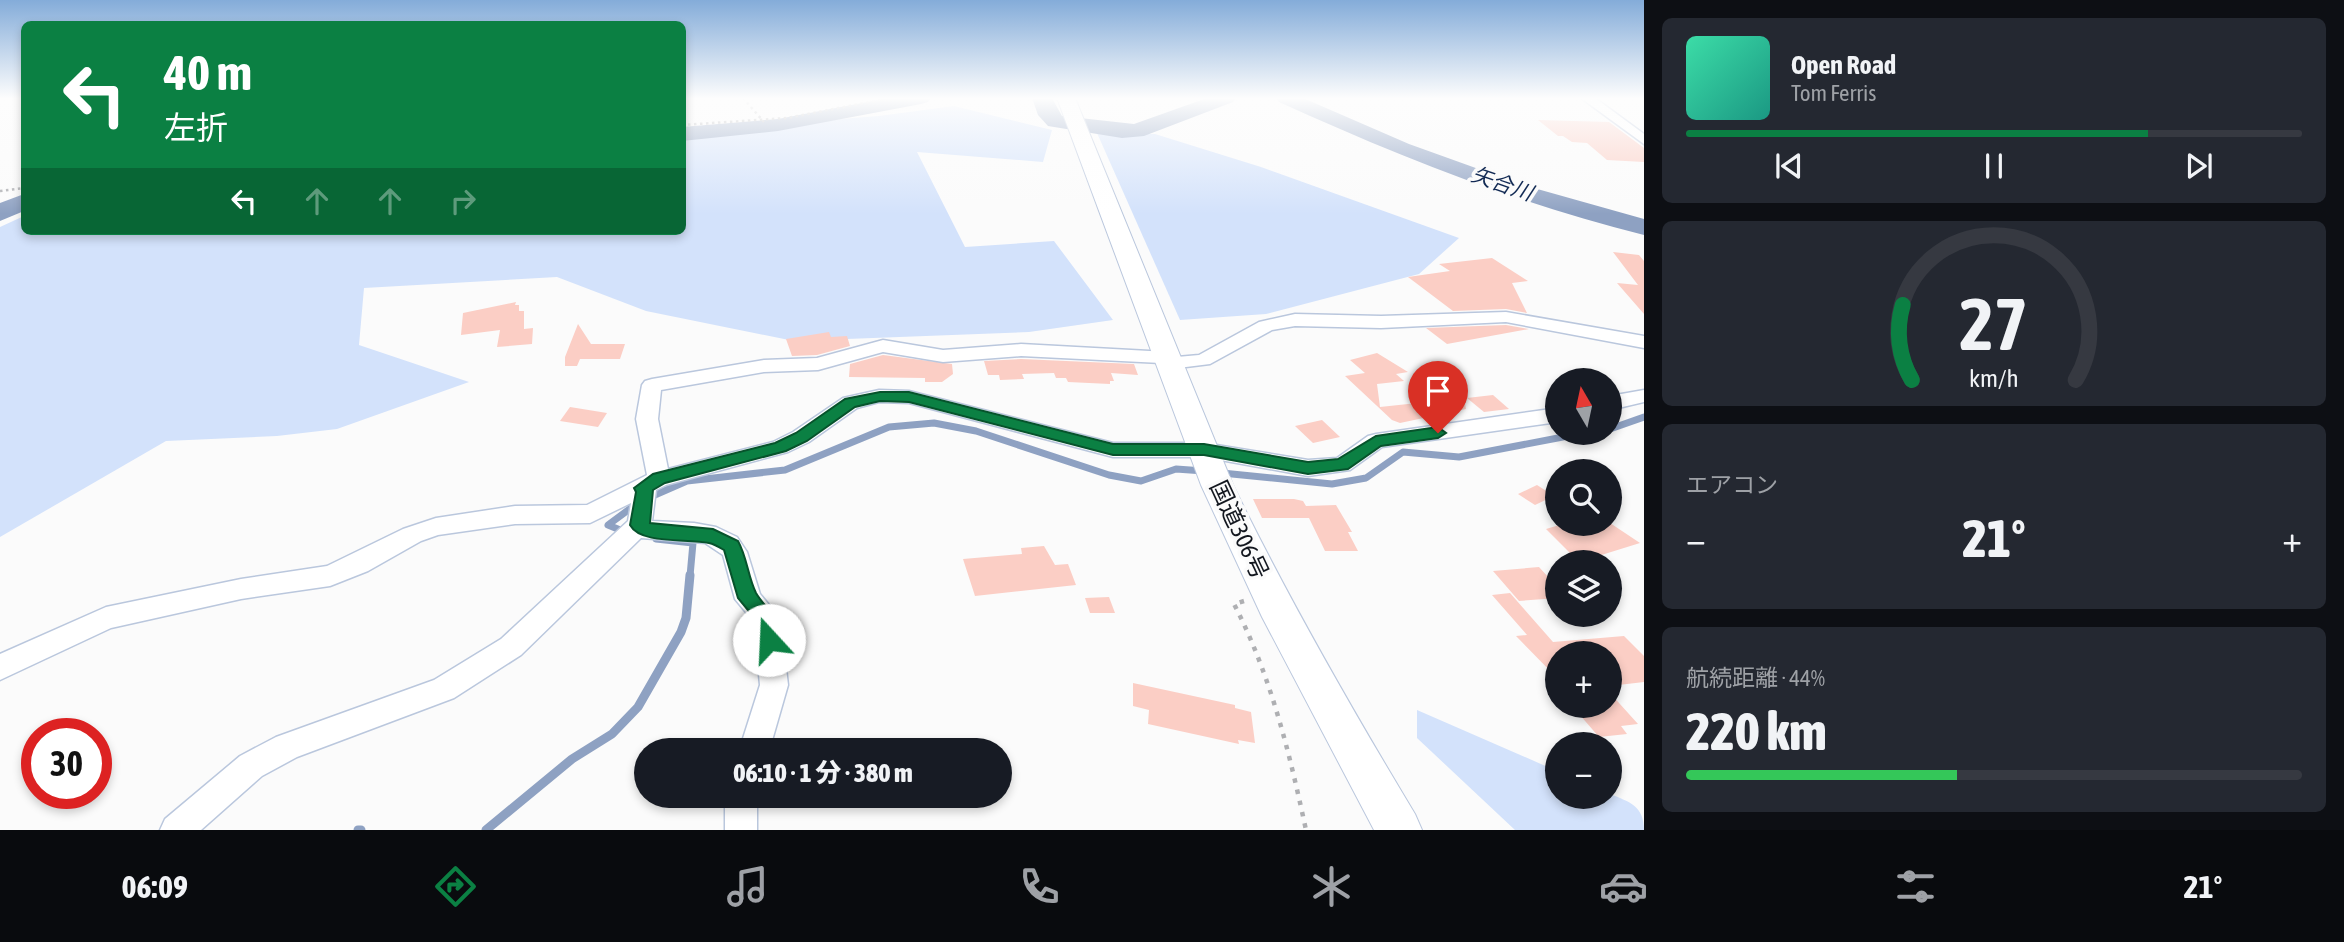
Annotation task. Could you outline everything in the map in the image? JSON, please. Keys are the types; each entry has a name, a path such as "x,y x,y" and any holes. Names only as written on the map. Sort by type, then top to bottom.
{"highway":[{"name":"国道306号","path":"1082,137 1209,464 1244,545 1315,685 1399,830"}],"street":[{"path":"758,738 774,685 767,618 748,598 732,546 713,536 645,530 641,509 652,385 764,366 818,364 883,346 943,356 1047,350 1169,360 1203,360 1266,326 1295,320 1381,322 1506,317 1644,342"},
{"path":"0,668 37,648 106,618 241,589 330,576 359,565 412,535 469,520 544,513 565,516 641,509 801,437 850,403 880,396 909,397 1113,450 1209,464 1308,468 1326,468 1342,464 1376,441 1545,417"},
{"path":"1622,401 1644,396"},
{"path":"176,830 251,766 287,747 444,689 511,647 641,509"},
{"path":"741,808 741,830"}],"path":[{"path":"0,191 21,188"},
{"path":"1234,604 1254,640 1282,717 1306,830"}],"shaded area":[{"path":"686,137 1050,137 1043,162 917,152 965,247 1054,241 1113,320 1029,332 794,341 646,311 557,277 364,288 359,345 469,382 337,429 277,436 166,441 0,537 0,227 21,217 21,235 686,235"},
{"path":"1099,137 1164,137 1261,167 1459,238 1419,274 1266,314 1180,320"},
{"path":"1417,710 1545,766 1545,809 1622,809 1622,799 1639,810 1644,830 1515,830 1417,738"}],"building":[{"path":"1564,137 1629,137 1644,148 1644,162 1607,160 1587,143 1572,142"},
{"path":"1613,252 1639,255 1644,261 1644,314 1617,283 1638,285"},
{"path":"1492,258 1528,281 1512,283 1527,313 1506,309 1453,311 1408,277 1450,271 1439,264"},
{"path":"516,302 519,311 524,311 524,329 533,328 532,344 497,347 500,330 461,335 463,313"},
{"path":"578,324 591,344 625,344 620,359 580,359 577,366 565,366 565,357"},
{"path":"1506,325 1529,329 1447,344 1426,328"},
{"path":"829,332 831,337 847,336 850,346 817,355 792,356 786,339"},
{"path":"1377,353 1408,372 1396,374 1404,381 1377,384 1380,407 1464,398 1466,409 1400,423 1392,420 1345,376 1365,373 1350,360"},
{"path":"883,355 952,364 953,374 942,382 925,382 925,378 849,377 850,364"},
{"path":"1021,359 1134,364 1138,375 1111,373 1114,381 1110,381 1110,384 1068,382 1066,378 1056,378 1054,373 1022,374 1024,379 1000,380 999,375 988,375 984,361"},
{"path":"1493,395 1509,409 1484,412 1467,398"},
{"path":"570,407 607,413 598,427 560,421"},
{"path":"1322,420 1340,437 1313,443 1295,426"},
{"path":"1537,485 1545,490 1545,500 1535,505 1518,494"},
{"path":"1253,499 1294,499 1303,501 1306,506 1336,505 1352,532 1348,532 1358,551 1325,551 1309,518 1262,518"},
{"path":"1622,531 1640,543 1618,550 1567,550 1553,536 1622,536"},
{"path":"1044,546 1055,565 1068,564 1076,585 975,596 963,559 1022,554 1021,548"},
{"path":"1539,567 1545,574 1545,599 1519,601 1493,571"},
{"path":"1510,593 1552,641 1545,641 1545,666 1516,636 1527,635 1492,595"},
{"path":"1109,597 1115,613 1090,613 1085,598"},
{"path":"1624,636 1644,656 1644,682 1622,685 1622,641 1565,641"},
{"path":"1133,683 1235,705 1235,708 1251,712 1255,743 1238,740 1239,744 1148,724 1149,710 1133,706"},
{"path":"1622,706 1638,724 1621,726 1627,734 1595,732 1582,718 1622,718"}],"waterway":[{"name":"矢合川","path":"1373,137 1514,190 1644,227"},
{"name":"矢合川","path":"0,213 21,203"},
{"path":"1622,425 1644,417"},
{"path":"648,498 687,481 785,470 889,427 934,423 976,431 1109,475 1141,481 1176,469 1204,471"},
{"path":"1222,473 1332,484 1366,478 1403,452 1459,457 1545,440"},
{"path":"625,532 608,525 635,505"},
{"path":"656,539 693,543 690,576"},
{"path":"486,830 572,759 612,734 638,707 681,632 686,618 690,575"}],"route":[{"path":"769,640 767,618 748,598 732,546 713,536 645,530 639,525 645,492 643,488 659,478 780,447 801,437 850,403 880,396 909,397 1113,450 1204,450 1308,468 1326,468 1342,464 1376,441 1438,433"}]}
